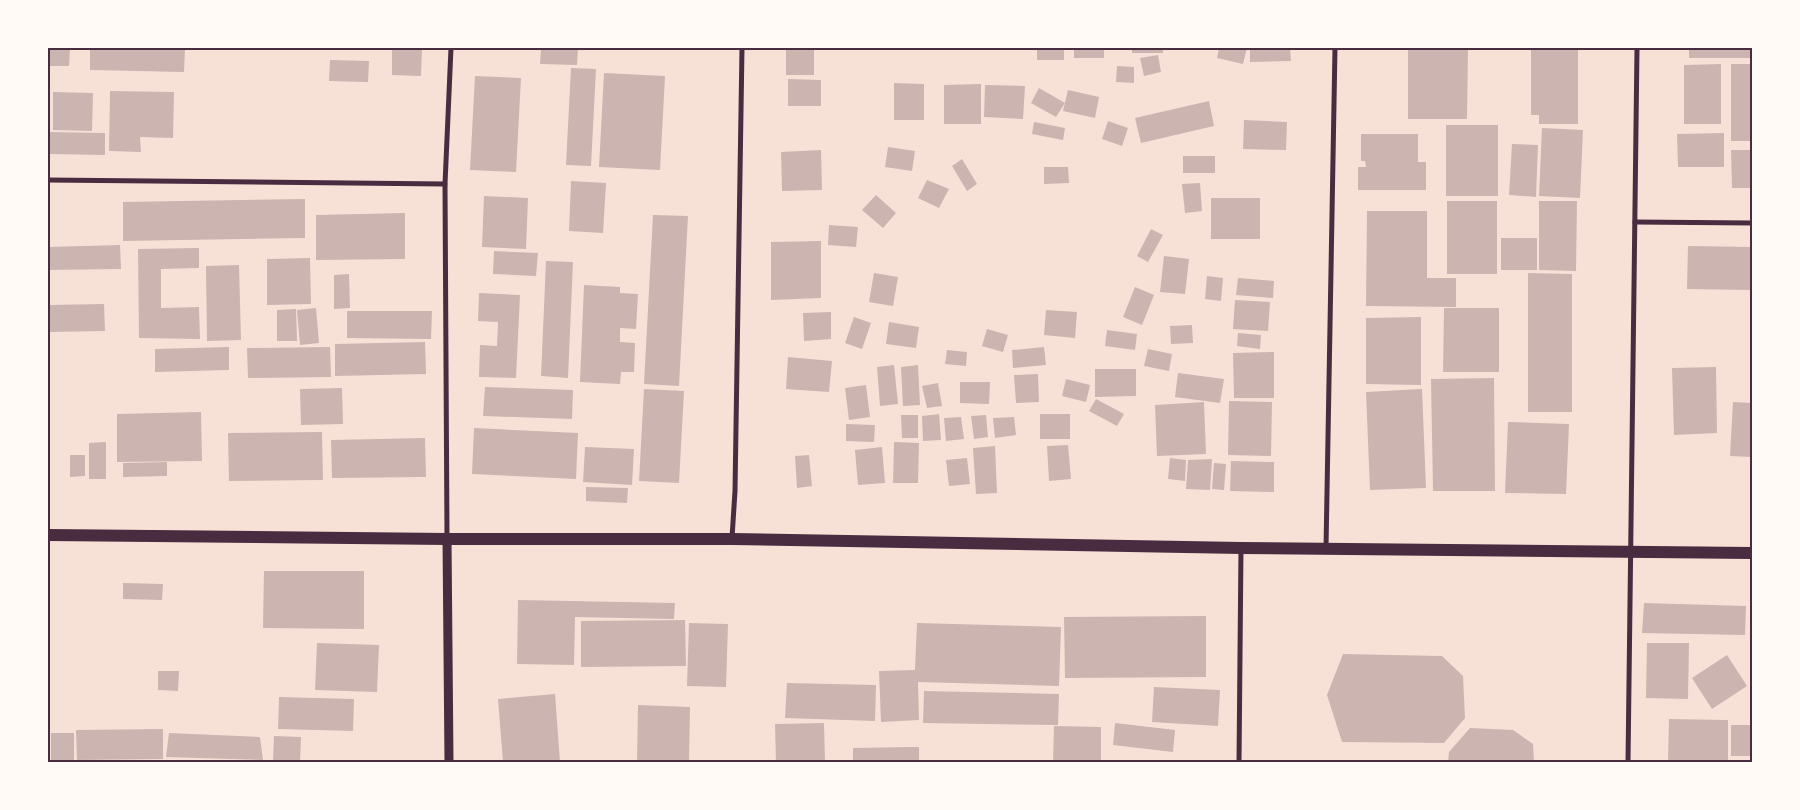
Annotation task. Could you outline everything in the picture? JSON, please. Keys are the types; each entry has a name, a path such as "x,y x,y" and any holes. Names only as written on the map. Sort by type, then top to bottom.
{"main road":[{"path":"48,535 447,539 732,539 1241,548 1752,553"}],"street":[{"path":"449,762 445,184 451,48"},
{"path":"732,539 735,491 742,48"},
{"path":"1326,548 1335,48"},
{"path":"1628,762 1637,48"},
{"path":"48,180 445,184"},
{"path":"1635,222 1752,223"},
{"path":"1239,762 1241,548"}],"building":[{"path":"48,48 70,49 69,66 48,66"},
{"path":"90,48 185,48 184,72 90,70"},
{"path":"392,48 422,48 421,76 392,75"},
{"path":"541,48 578,48 577,65 540,64"},
{"path":"786,48 814,48 814,75 786,75"},
{"path":"1037,48 1064,48 1064,60 1037,60"},
{"path":"1074,48 1104,48 1104,58 1074,58"},
{"path":"1132,48 1163,48 1163,53 1132,53"},
{"path":"1219,48 1247,48 1243,64 1217,58"},
{"path":"1250,48 1290,48 1291,61 1250,62"},
{"path":"1408,48 1468,48 1467,119 1408,119"},
{"path":"1531,48 1578,48 1578,124 1539,124 1539,115 1531,115"},
{"path":"1689,48 1752,48 1752,58 1689,58"},
{"path":"1158,55 1161,72 1144,76 1140,58"},
{"path":"330,60 369,61 368,82 329,81"},
{"path":"1721,64 1721,124 1684,124 1684,65"},
{"path":"1731,64 1751,64 1751,141 1731,141"},
{"path":"1117,66 1134,67 1134,83 1116,82"},
{"path":"571,68 596,69 591,166 566,165"},
{"path":"604,73 665,76 660,170 599,167"},
{"path":"475,76 521,78 516,172 470,170"},
{"path":"788,79 821,80 821,106 788,106"},
{"path":"894,83 924,84 924,120 894,120"},
{"path":"981,84 981,124 944,124 944,85"},
{"path":"985,85 1025,86 1023,119 984,117"},
{"path":"1039,88 1065,103 1056,117 1031,103"},
{"path":"1068,90 1099,97 1095,118 1063,111"},
{"path":"110,91 174,92 173,138 140,137 141,152 109,151"},
{"path":"53,92 93,93 92,131 53,130"},
{"path":"1209,101 1214,126 1141,143 1135,118"},
{"path":"1244,120 1287,122 1286,150 1243,149"},
{"path":"1108,121 1128,128 1122,146 1102,139"},
{"path":"1034,122 1065,128 1063,140 1032,134"},
{"path":"1446,125 1498,125 1498,196 1446,196"},
{"path":"1542,128 1583,130 1580,198 1539,196"},
{"path":"48,132 105,133 105,155 48,154"},
{"path":"1724,133 1724,167 1678,167 1677,134"},
{"path":"1361,134 1418,134 1418,162 1426,162 1426,190 1358,190 1358,167 1366,167 1365,161 1361,161"},
{"path":"1512,144 1538,145 1536,197 1509,195"},
{"path":"888,147 915,151 912,171 885,167"},
{"path":"821,150 822,190 782,191 781,152"},
{"path":"1731,150 1752,150 1752,188 1732,188"},
{"path":"1183,156 1215,156 1215,173 1183,173"},
{"path":"962,159 977,184 967,191 952,166"},
{"path":"1044,167 1068,167 1069,183 1044,184"},
{"path":"927,180 949,189 939,208 918,198"},
{"path":"571,181 606,183 603,233 569,231"},
{"path":"1200,183 1202,211 1185,213 1182,184"},
{"path":"876,195 896,213 883,228 862,210"},
{"path":"484,196 528,198 526,249 482,247"},
{"path":"1211,198 1260,198 1260,239 1211,239"},
{"path":"305,199 305,238 123,241 123,202"},
{"path":"1447,201 1497,201 1497,274 1447,274"},
{"path":"1539,201 1577,201 1576,271 1539,270"},
{"path":"1367,211 1427,211 1427,278 1456,278 1456,307 1366,306"},
{"path":"405,213 405,259 316,260 316,215"},
{"path":"653,215 688,216 679,386 644,384"},
{"path":"829,225 858,227 856,247 828,245"},
{"path":"1151,229 1163,235 1148,262 1137,256"},
{"path":"1501,238 1537,238 1537,270 1501,270"},
{"path":"821,241 821,298 771,300 771,242"},
{"path":"120,245 121,269 48,270 48,247"},
{"path":"1688,246 1752,247 1752,290 1687,289"},
{"path":"199,248 199,268 161,269 161,308 199,307 200,339 139,338 138,249"},
{"path":"494,251 538,253 536,276 493,274"},
{"path":"1164,256 1189,259 1185,294 1160,292"},
{"path":"310,258 311,304 267,305 267,259"},
{"path":"546,261 573,262 568,378 541,376"},
{"path":"239,265 241,340 207,341 206,266"},
{"path":"874,273 898,277 893,306 869,302"},
{"path":"1528,273 1572,274 1572,412 1528,412"},
{"path":"349,274 350,308 334,309 334,275"},
{"path":"1207,276 1223,278 1221,301 1205,299"},
{"path":"1238,278 1274,281 1273,298 1236,295"},
{"path":"584,285 620,287 620,293 638,294 636,329 620,328 620,342 635,343 634,372 621,372 620,384 580,382"},
{"path":"1135,287 1154,295 1142,325 1123,317"},
{"path":"479,293 520,295 516,378 479,377 480,345 497,346 498,322 478,321"},
{"path":"1235,300 1270,302 1268,331 1233,329"},
{"path":"104,304 105,331 48,332 48,305"},
{"path":"316,308 319,343 300,345 297,310"},
{"path":"1444,308 1499,308 1499,372 1443,372"},
{"path":"296,309 297,341 277,341 277,310"},
{"path":"1046,310 1077,312 1075,338 1044,335"},
{"path":"347,311 432,311 431,339 347,338"},
{"path":"831,312 831,339 804,341 803,313"},
{"path":"854,317 871,323 862,349 845,343"},
{"path":"1421,317 1421,385 1366,384 1366,318"},
{"path":"889,322 919,327 916,348 886,344"},
{"path":"1192,325 1193,343 1171,344 1170,326"},
{"path":"987,329 1008,335 1003,352 982,346"},
{"path":"1107,330 1137,334 1135,350 1105,346"},
{"path":"1238,333 1261,335 1260,349 1237,346"},
{"path":"425,342 426,374 335,376 335,344"},
{"path":"229,347 229,370 155,372 155,349"},
{"path":"330,347 331,377 248,378 247,348"},
{"path":"1044,347 1046,365 1013,368 1012,350"},
{"path":"1148,349 1172,354 1169,371 1144,366"},
{"path":"947,350 967,352 966,366 945,364"},
{"path":"1274,352 1274,398 1234,398 1233,353"},
{"path":"788,357 832,361 829,392 786,389"},
{"path":"894,365 898,404 880,406 877,367"},
{"path":"918,365 920,405 903,406 901,367"},
{"path":"1716,367 1717,433 1674,435 1672,368"},
{"path":"1095,369 1136,369 1136,396 1095,397"},
{"path":"1178,373 1224,379 1220,403 1175,397"},
{"path":"1038,374 1039,402 1016,403 1014,375"},
{"path":"1494,378 1495,491 1433,491 1431,379"},
{"path":"1066,379 1090,385 1086,402 1062,396"},
{"path":"960,382 990,382 989,404 960,403"},
{"path":"938,383 942,406 927,408 922,386"},
{"path":"866,385 870,417 849,420 845,388"},
{"path":"485,387 573,390 572,419 483,416"},
{"path":"342,388 343,424 301,425 300,389"},
{"path":"644,389 684,391 679,483 639,481"},
{"path":"1422,389 1426,488 1370,490 1366,392"},
{"path":"1096,399 1124,414 1117,426 1089,411"},
{"path":"1229,401 1272,402 1271,456 1228,455"},
{"path":"1204,402 1206,454 1157,456 1155,405"},
{"path":"1733,402 1752,403 1752,457 1730,456"},
{"path":"201,412 202,461 117,462 117,414"},
{"path":"939,414 941,440 923,441 922,416"},
{"path":"1040,414 1070,414 1070,439 1040,439"},
{"path":"901,415 918,415 918,438 902,438"},
{"path":"986,415 988,437 974,439 971,416"},
{"path":"961,417 964,439 946,441 944,418"},
{"path":"1014,417 1016,435 995,438 993,418"},
{"path":"1508,422 1569,424 1566,494 1505,493"},
{"path":"846,424 875,425 874,442 846,441"},
{"path":"474,428 578,433 576,479 472,474"},
{"path":"322,432 323,480 229,481 228,433"},
{"path":"425,438 426,477 332,478 331,440"},
{"path":"106,442 106,479 89,479 89,443"},
{"path":"894,442 919,443 918,483 893,483"},
{"path":"1068,445 1071,479 1049,481 1047,446"},
{"path":"995,446 997,493 976,494 973,448"},
{"path":"585,447 634,449 632,485 583,482"},
{"path":"882,447 885,483 858,485 855,450"},
{"path":"70,455 85,455 85,476 70,477"},
{"path":"809,455 812,486 797,488 795,456"},
{"path":"967,458 970,484 949,486 946,460"},
{"path":"1170,458 1186,460 1185,481 1168,479"},
{"path":"1212,459 1210,490 1186,489 1188,460"},
{"path":"1231,461 1274,462 1274,492 1230,491"},
{"path":"167,462 167,476 123,477 123,463"},
{"path":"1214,463 1226,464 1224,490 1212,489"},
{"path":"586,487 628,488 627,503 586,501"},
{"path":"264,571 364,571 364,629 263,628"},
{"path":"123,583 163,584 162,600 123,599"},
{"path":"518,600 675,603 674,619 575,617 574,665 517,664"},
{"path":"1644,603 1746,606 1745,635 1642,633"},
{"path":"1206,616 1206,677 1065,678 1064,617"},
{"path":"685,620 686,666 581,667 581,621"},
{"path":"689,623 728,624 726,687 687,686"},
{"path":"917,623 1061,627 1059,686 918,682 919,720 881,722 879,671 915,670"},
{"path":"317,643 379,645 377,692 315,690"},
{"path":"1647,643 1689,643 1688,699 1646,698"},
{"path":"1343,654 1442,656 1463,676 1465,718 1444,743 1342,742 1327,695"},
{"path":"1727,655 1747,686 1712,709 1692,678"},
{"path":"158,671 179,671 178,691 158,690"},
{"path":"787,683 876,685 875,721 785,718"},
{"path":"1154,687 1220,690 1218,726 1152,722"},
{"path":"924,691 1059,694 1058,725 923,723"},
{"path":"555,694 560,762 503,762 498,699"},
{"path":"279,697 354,699 353,731 278,729"},
{"path":"638,705 690,707 689,762 637,762"},
{"path":"1669,719 1728,720 1728,762 1668,762"},
{"path":"824,723 825,762 776,762 775,724"},
{"path":"1115,723 1175,730 1173,752 1113,745"},
{"path":"1731,725 1752,725 1752,756 1731,756"},
{"path":"1054,726 1101,727 1101,762 1053,762"},
{"path":"1470,728 1513,730 1533,744 1534,762 1448,762 1449,752"},
{"path":"163,729 163,759 77,760 76,730"},
{"path":"51,733 74,733 74,762 51,762"},
{"path":"169,733 260,737 263,760 166,757"},
{"path":"274,736 301,737 300,762 273,762"},
{"path":"919,747 919,762 853,762 853,748"}]}
